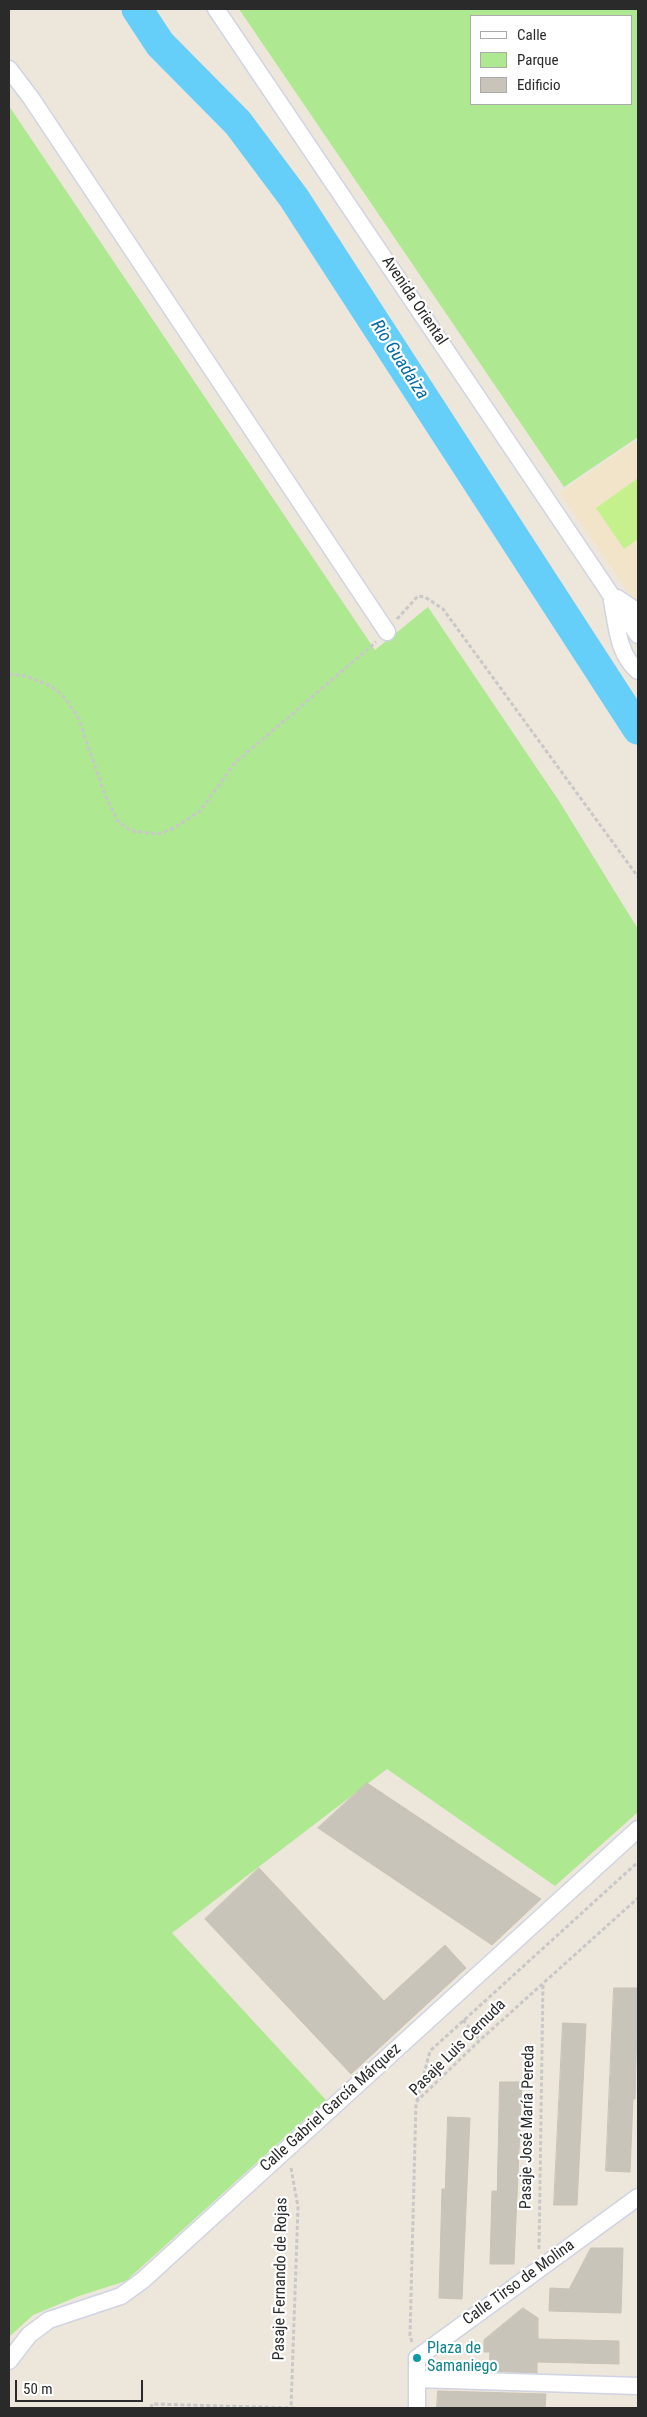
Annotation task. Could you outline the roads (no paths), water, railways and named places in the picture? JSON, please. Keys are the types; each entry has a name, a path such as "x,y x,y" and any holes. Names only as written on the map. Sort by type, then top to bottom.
{"street":[{"name":"Avenida Oriental","path":"216,9 638,635"},
{"path":"9,69 42,115 387,632"},
{"name":"Avenida Oriental","path":"610,594 638,612"},
{"name":"Avenida Oriental","path":"610,594 622,651 628,662 638,671"},
{"name":"Calle Gabriel García Márquez","path":"9,2361 29,2335 50,2320 121,2296 143,2280 638,1829"},
{"name":"Calle Tirso de Molina","path":"417,2379 417,2358 638,2197"},
{"path":"417,2408 417,2379 638,2386"}],"waterway":[{"name":"Rio Guadaiza","path":"137,9 160,44 238,123 294,198 638,729"}],"place":[{"name":"Plaza de Samaniego","path":"417,2358"}]}
